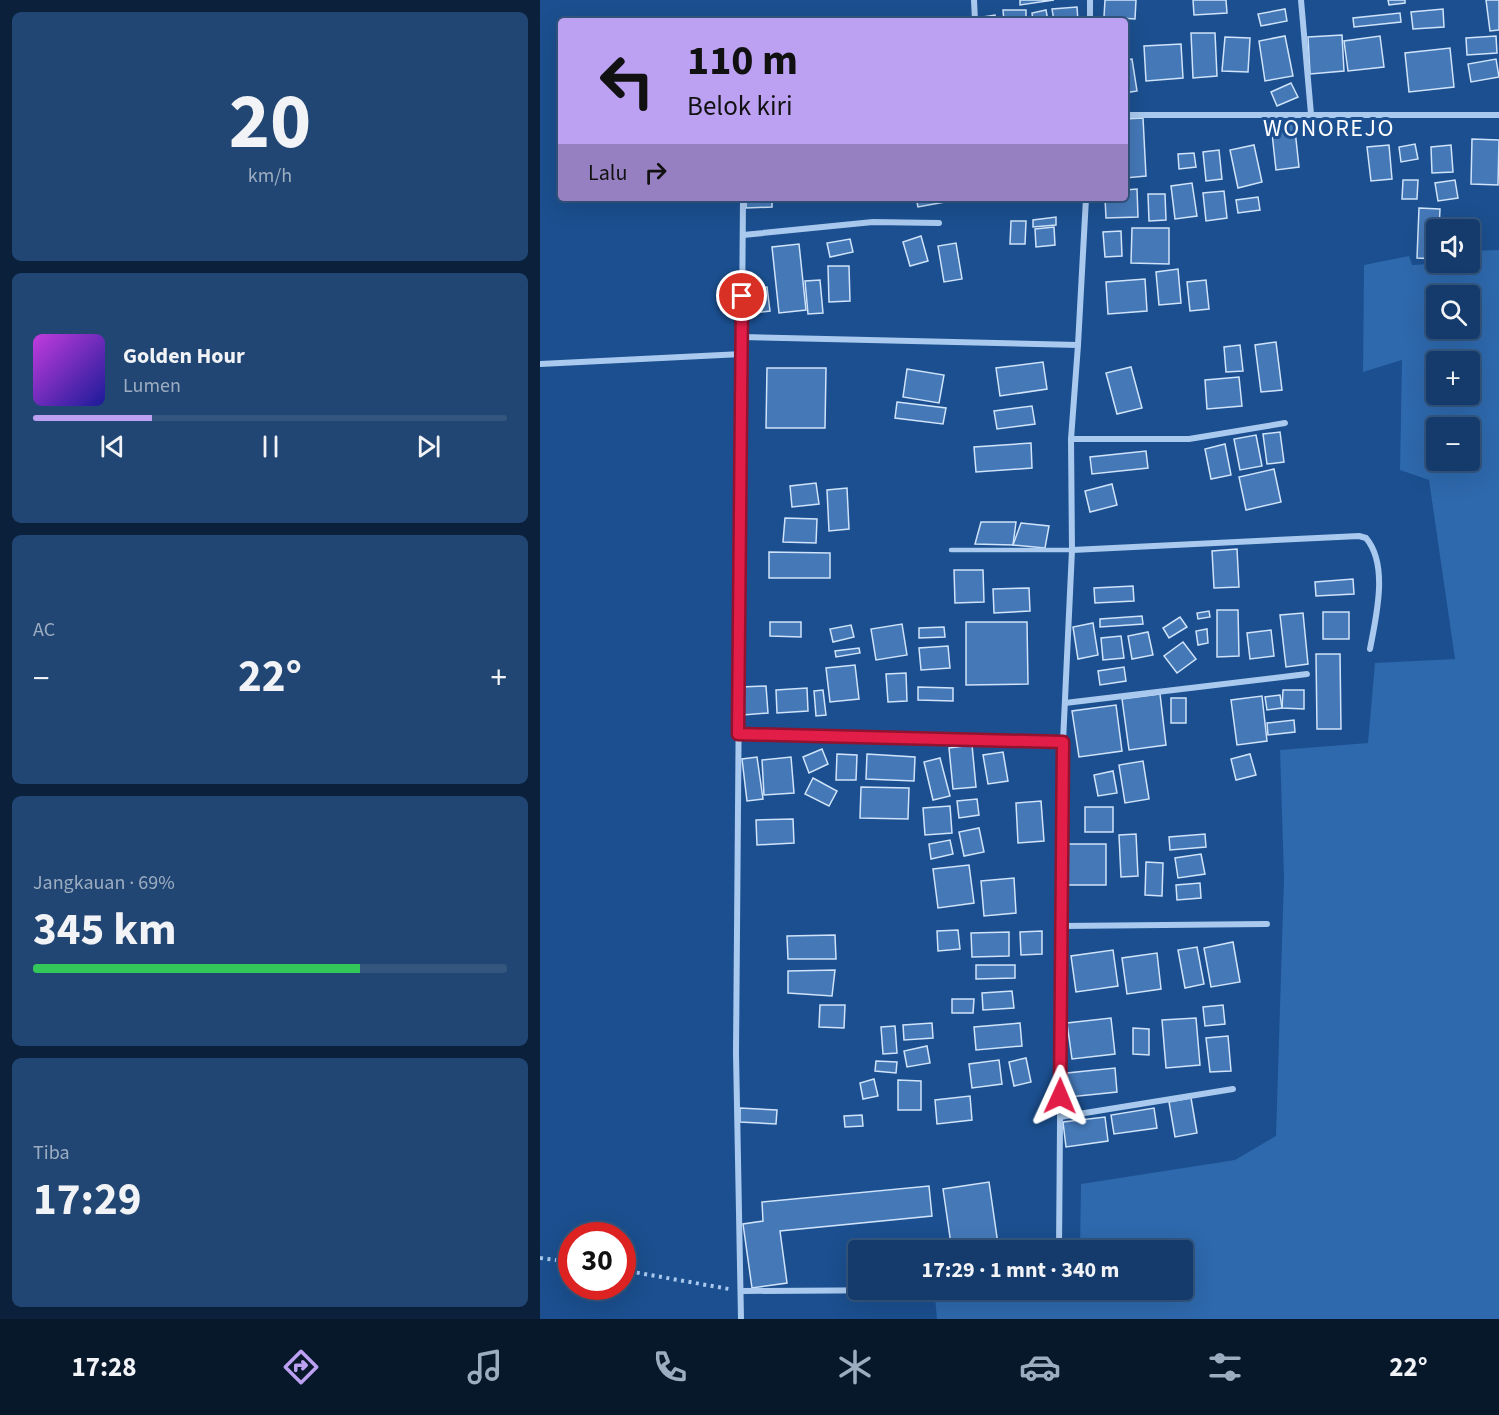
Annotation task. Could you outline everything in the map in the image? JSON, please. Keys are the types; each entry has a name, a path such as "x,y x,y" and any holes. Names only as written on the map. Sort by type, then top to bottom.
{"street":[{"path":"974,0 975,18"},
{"path":"1090,0 1090,18"},
{"path":"1301,0 1311,114"},
{"path":"1128,115 1499,115"},
{"path":"741,1319 736,1053 743,201"},
{"path":"1059,1240 1063,742 1072,550 1071,439 1086,201"},
{"path":"743,235 873,222 939,223"},
{"path":"742,337 1078,345"},
{"path":"540,364 742,354"},
{"path":"1071,439 1189,438 1285,423"},
{"path":"1072,550 1366,538 1376,556 1379,584 1370,649"},
{"path":"1065,703 1307,674"},
{"path":"738,734 1063,742"},
{"path":"1062,926 1267,924"},
{"path":"1060,1117 1233,1089"},
{"path":"742,1291 848,1290"}],"lane":[{"path":"951,550 1072,550"}],"path":[{"path":"540,1258 558,1260"},
{"path":"636,1272 742,1291"}],"shaded area":[{"path":"1499,250 1499,1319 937,1319 935,1300 1193,1300 1193,1240 1080,1240 1081,1184 1235,1160 1276,1136 1284,878 1280,750 1368,743 1375,663 1455,659 1429,480 1400,470 1402,360 1363,372 1364,265 1409,256 1412,265 1426,264 1426,273 1480,273 1480,251"}],"building":[{"path":"1020,0 1054,0 1020,5"},
{"path":"1105,0 1136,0 1135,19 1104,17"},
{"path":"1193,0 1226,0 1227,13 1194,15"},
{"path":"1388,0 1405,0 1405,3 1389,5"},
{"path":"1486,0 1499,0 1499,30 1490,31"},
{"path":"1077,7 1078,18 1054,18 1052,9"},
{"path":"1285,9 1287,21 1261,26 1258,14"},
{"path":"1443,9 1444,27 1413,29 1411,12"},
{"path":"1003,10 1026,10 1026,18 1004,18"},
{"path":"1046,10 1047,18 1033,18 1032,13"},
{"path":"1400,13 1401,22 1354,27 1353,18"},
{"path":"995,15 996,18 977,18"},
{"path":"1191,33 1215,33 1217,76 1193,78"},
{"path":"1342,35 1344,71 1310,74 1308,37"},
{"path":"1285,36 1293,76 1265,81 1259,41"},
{"path":"1380,36 1384,67 1348,71 1344,41"},
{"path":"1496,36 1497,53 1467,55 1466,38"},
{"path":"1225,37 1250,38 1248,72 1222,71"},
{"path":"1181,44 1183,78 1146,81 1144,46"},
{"path":"1450,48 1454,87 1409,92 1405,53"},
{"path":"1132,59 1137,91 1128,92 1128,60"},
{"path":"1496,59 1499,77 1471,82 1468,64"},
{"path":"1291,83 1298,97 1277,106 1271,92"},
{"path":"1143,118 1146,176 1128,178 1128,119"},
{"path":"1294,121 1299,167 1276,170 1271,124"},
{"path":"1472,139 1499,140 1498,185 1471,184"},
{"path":"1415,144 1418,159 1401,162 1399,147"},
{"path":"1254,145 1262,182 1238,188 1230,150"},
{"path":"1389,145 1392,179 1371,181 1367,147"},
{"path":"1451,145 1453,172 1432,173 1431,147"},
{"path":"1219,150 1222,179 1206,181 1203,152"},
{"path":"1194,153 1196,167 1179,169 1178,154"},
{"path":"1403,180 1418,180 1417,199 1402,199"},
{"path":"1455,180 1458,198 1438,201 1435,183"},
{"path":"1192,183 1197,216 1175,219 1171,186"},
{"path":"1137,189 1138,217 1106,218 1105,201 1128,201 1128,190"},
{"path":"1224,191 1227,218 1206,221 1203,193"},
{"path":"1148,194 1165,194 1166,220 1149,221"},
{"path":"1258,197 1260,210 1238,213 1236,200"},
{"path":"746,201 772,201 772,207 746,208"},
{"path":"917,201 951,201 918,207"},
{"path":"1419,208 1440,209 1440,219 1426,219 1426,258 1417,258"},
{"path":"1056,217 1056,225 1033,227 1033,220"},
{"path":"1011,221 1026,221 1025,244 1010,244"},
{"path":"1054,227 1055,245 1036,247 1035,229"},
{"path":"1132,228 1169,228 1169,264 1131,263"},
{"path":"1121,231 1122,256 1105,257 1103,232"},
{"path":"921,236 928,261 910,266 903,242"},
{"path":"850,239 853,252 830,257 827,243"},
{"path":"956,243 962,279 944,282 938,246"},
{"path":"799,244 806,310 779,313 772,247"},
{"path":"828,266 849,266 850,301 829,302"},
{"path":"1178,269 1181,303 1159,305 1156,272"},
{"path":"1145,279 1147,311 1108,314 1106,282"},
{"path":"820,280 823,313 808,314 805,281"},
{"path":"1206,280 1209,309 1190,311 1187,282"},
{"path":"767,287 770,311 747,314 743,291"},
{"path":"1276,342 1282,390 1261,392 1255,345"},
{"path":"1240,345 1243,371 1226,372 1224,347"},
{"path":"1043,362 1047,389 1000,396 996,368"},
{"path":"1131,367 1142,408 1117,414 1106,373"},
{"path":"767,368 826,368 825,428 766,428"},
{"path":"907,369 944,375 939,403 903,397"},
{"path":"1239,377 1242,406 1207,409 1205,380"},
{"path":"897,402 946,408 943,424 895,418"},
{"path":"1032,406 1035,424 997,429 994,411"},
{"path":"1280,432 1284,462 1267,464 1263,434"},
{"path":"1256,435 1262,466 1240,470 1234,439"},
{"path":"1031,443 1032,468 976,472 974,447"},
{"path":"1225,444 1231,475 1211,479 1205,449"},
{"path":"1146,451 1148,468 1092,474 1090,457"},
{"path":"1274,469 1281,502 1246,510 1239,477"},
{"path":"816,483 819,504 792,507 790,486"},
{"path":"1112,484 1117,505 1090,512 1085,491"},
{"path":"847,488 849,529 829,531 827,490"},
{"path":"785,518 817,519 816,543 783,542"},
{"path":"981,522 1016,522 1013,545 975,544"},
{"path":"1021,523 1049,526 1045,548 1013,545"},
{"path":"1237,549 1239,587 1214,588 1212,551"},
{"path":"769,552 830,553 830,578 769,578"},
{"path":"954,570 983,570 984,602 955,603"},
{"path":"1353,579 1354,594 1316,596 1315,582"},
{"path":"1133,586 1134,601 1095,603 1094,588"},
{"path":"1029,588 1030,611 994,613 993,589"},
{"path":"1217,610 1238,610 1239,656 1217,657"},
{"path":"1209,611 1210,617 1198,619 1197,613"},
{"path":"1323,612 1349,612 1349,639 1323,639"},
{"path":"1303,613 1308,664 1286,667 1280,615"},
{"path":"1142,616 1143,624 1100,627 1100,619"},
{"path":"1180,617 1187,627 1169,638 1163,628"},
{"path":"770,622 801,622 801,637 770,636"},
{"path":"966,622 1027,622 1028,684 966,685"},
{"path":"1093,623 1098,655 1078,659 1073,627"},
{"path":"902,624 907,655 876,660 871,629"},
{"path":"851,625 854,637 833,642 830,629"},
{"path":"944,627 945,637 919,638 919,628"},
{"path":"1207,629 1208,643 1198,645 1196,631"},
{"path":"1271,630 1274,656 1250,659 1247,633"},
{"path":"1148,632 1153,655 1132,659 1128,636"},
{"path":"1121,636 1124,658 1103,660 1101,638"},
{"path":"1183,642 1196,659 1177,673 1164,656"},
{"path":"948,646 950,668 921,670 919,648"},
{"path":"859,648 860,653 836,657 835,651"},
{"path":"1316,654 1340,654 1341,729 1317,729"},
{"path":"855,665 859,699 830,702 826,668"},
{"path":"1124,667 1126,681 1100,685 1098,671"},
{"path":"906,673 907,701 888,702 886,674"},
{"path":"766,686 768,713 743,715 741,687"},
{"path":"918,687 953,688 953,701 918,700"},
{"path":"807,688 808,711 777,713 776,690"},
{"path":"823,690 826,715 816,716 814,691"},
{"path":"1283,690 1304,690 1304,709 1282,708"},
{"path":"1160,694 1166,745 1129,750 1122,699"},
{"path":"1280,695 1282,708 1267,710 1265,697"},
{"path":"1262,696 1267,741 1237,745 1231,700"},
{"path":"1171,698 1186,698 1186,723 1171,723"},
{"path":"1116,705 1122,751 1079,757 1072,711"},
{"path":"1294,720 1295,732 1268,735 1267,723"},
{"path":"972,745 976,787 953,789 949,748"},
{"path":"822,749 828,764 809,773 803,757"},
{"path":"1003,752 1008,781 988,784 983,755"},
{"path":"837,754 857,755 856,780 836,780"},
{"path":"867,754 915,757 914,781 866,779"},
{"path":"1250,754 1256,775 1236,780 1231,759"},
{"path":"757,757 763,799 747,801 742,759"},
{"path":"791,757 794,793 764,795 762,760"},
{"path":"940,758 950,796 933,800 924,762"},
{"path":"1143,761 1149,799 1125,803 1119,765"},
{"path":"1113,771 1117,793 1098,796 1094,775"},
{"path":"813,778 837,791 829,806 805,794"},
{"path":"861,787 909,788 908,819 860,818"},
{"path":"977,799 979,815 959,818 957,801"},
{"path":"1041,801 1044,841 1018,843 1016,803"},
{"path":"950,806 952,833 925,835 923,808"},
{"path":"1085,807 1113,807 1113,832 1085,832"},
{"path":"793,819 794,843 757,845 756,820"},
{"path":"979,828 984,852 964,856 959,832"},
{"path":"1136,834 1138,876 1121,877 1119,835"},
{"path":"1205,834 1206,847 1170,850 1169,837"},
{"path":"950,840 953,854 931,859 929,844"},
{"path":"1068,844 1106,844 1106,885 1067,885"},
{"path":"1201,854 1205,874 1178,878 1175,858"},
{"path":"1146,862 1163,863 1162,896 1145,895"},
{"path":"969,865 974,903 938,908 933,869"},
{"path":"1014,878 1016,913 984,916 981,881"},
{"path":"1200,883 1201,898 1177,900 1176,885"},
{"path":"958,930 960,949 938,951 937,931"},
{"path":"1042,931 1042,954 1021,955 1020,932"},
{"path":"1009,932 1009,956 972,957 971,933"},
{"path":"835,935 836,959 788,959 787,936"},
{"path":"1233,942 1240,982 1211,987 1204,948"},
{"path":"1197,947 1204,984 1185,988 1178,950"},
{"path":"1113,950 1118,986 1076,992 1071,956"},
{"path":"1157,953 1161,989 1127,994 1122,958"},
{"path":"976,965 1015,965 1015,978 976,979"},
{"path":"835,970 832,996 788,993 788,971"},
{"path":"1012,991 1014,1008 983,1010 982,993"},
{"path":"952,999 974,999 973,1013 952,1013"},
{"path":"820,1005 845,1005 844,1028 819,1027"},
{"path":"1223,1005 1225,1024 1205,1026 1203,1007"},
{"path":"1111,1018 1115,1054 1072,1059 1067,1023"},
{"path":"1196,1018 1200,1065 1166,1068 1162,1020"},
{"path":"932,1023 933,1038 904,1040 903,1025"},
{"path":"1020,1023 1022,1046 976,1050 974,1027"},
{"path":"895,1026 897,1053 883,1054 881,1027"},
{"path":"1133,1028 1149,1029 1149,1055 1133,1054"},
{"path":"1228,1036 1231,1071 1210,1072 1206,1038"},
{"path":"927,1046 930,1063 907,1067 904,1051"},
{"path":"1026,1058 1031,1082 1014,1086 1009,1062"},
{"path":"999,1060 1002,1084 972,1088 969,1064"},
{"path":"876,1061 897,1062 896,1073 875,1071"},
{"path":"1115,1068 1117,1092 1069,1097 1067,1073"},
{"path":"874,1079 878,1096 863,1099 860,1083"},
{"path":"898,1080 921,1081 921,1110 898,1110"},
{"path":"970,1096 972,1120 937,1124 935,1100"},
{"path":"1191,1098 1197,1133 1175,1137 1169,1102"},
{"path":"740,1108 777,1110 776,1124 740,1122"},
{"path":"1154,1108 1157,1128 1114,1134 1111,1115"},
{"path":"862,1115 863,1126 845,1127 844,1116"},
{"path":"1105,1117 1108,1141 1066,1147 1063,1122"},
{"path":"989,1182 997,1240 950,1240 943,1189"},
{"path":"929,1186 932,1216 780,1231 787,1283 752,1288 743,1224 763,1221 762,1202"}],"district":[{"name":"WONOREJO","path":"1329,128"}],"route":[{"path":"742,296 738,734 1063,742 1060,1096"}]}
